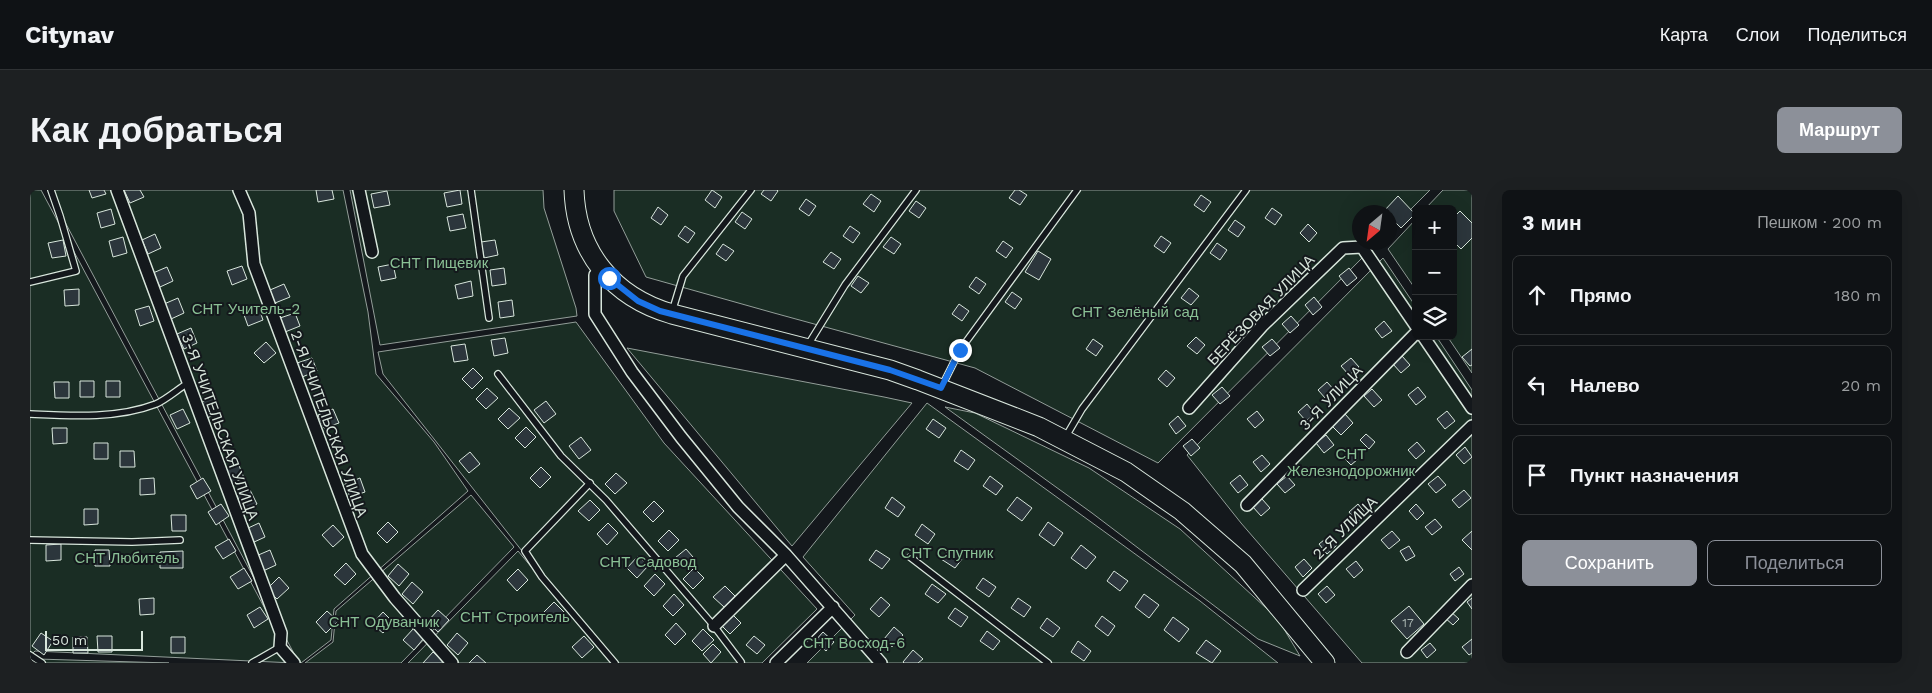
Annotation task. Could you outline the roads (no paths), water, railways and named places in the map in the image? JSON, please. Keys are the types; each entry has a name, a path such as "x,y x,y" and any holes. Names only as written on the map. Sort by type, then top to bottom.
{"main road":[{"path":"574,190 576,214 585,243 601,269 618,286 633,297 648,306 672,314 890,370 941,388 1038,427 1126,472 1182,511 1243,564 1325,663"}],"street":[{"name":"3-Я УЧИТЕЛЬСКАЯ УЛИЦА","path":"117,190 281,633 280,647"},
{"name":"2-Я УЧИТЕЛЬСКАЯ УЛИЦА","path":"239,190 249,213 254,264 362,554 395,598 452,663"},
{"path":"359,190 372,252"},
{"name":"БЕРЁЗОВАЯ УЛИЦА","path":"1189,408 1262,326 1343,248 1362,247 1412,320"},
{"path":"601,269 595,276 595,314 632,372 738,507 786,555 881,663"},
{"name":"3-Я УЛИЦА","path":"1247,505 1412,337"},
{"path":"1426,340 1472,408"},
{"name":"2-Я УЛИЦА","path":"1303,590 1472,426"},
{"path":"714,626 786,555"},
{"path":"1408,652 1472,585"},
{"path":"776,663 833,607"},
{"path":"280,647 294,663"}],"lane":[{"path":"30,282 76,271 51,190"},
{"path":"471,190 489,318"},
{"path":"672,314 683,276 751,190"},
{"path":"805,349 845,285 916,190"},
{"path":"941,388 960,350 1077,190"},
{"path":"1064,440 1082,409 1246,190"},
{"path":"498,374 561,456 606,500 714,626 741,662"},
{"path":"30,414 128,413 158,403 188,383"},
{"path":"590,483 525,551 542,577 615,663"},
{"path":"30,540 132,542 180,540"},
{"path":"910,558 1048,663"},
{"path":"252,663 280,647"},
{"path":"30,654 42,663"}],"park label":[{"name":"СНТ Пищевик","path":"439,263"},
{"name":"СНТ Учитель-2","path":"246,309"},
{"name":"СНТ Зелёный сад","path":"1135,312"},
{"name":"СНТ Железнодорожник","path":"1351,462"},
{"name":"СНТ Спутник","path":"947,553"},
{"name":"СНТ Любитель","path":"127,558"},
{"name":"СНТ Садовод","path":"648,562"},
{"name":"СНТ Строитель","path":"515,617"},
{"name":"СНТ Одуванчик","path":"384,622"},
{"name":"СНТ Восход-6","path":"854,643"}]}
